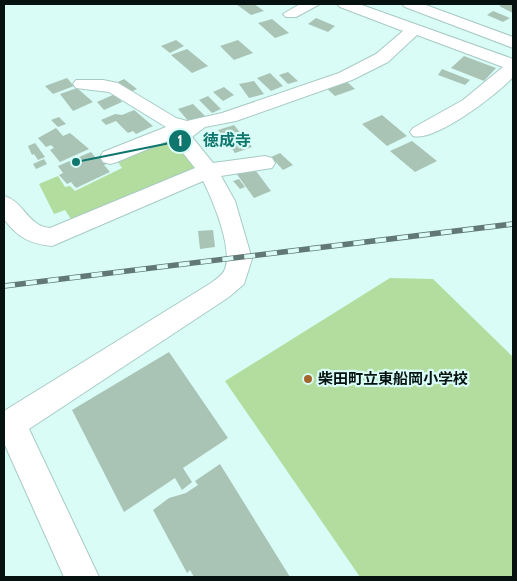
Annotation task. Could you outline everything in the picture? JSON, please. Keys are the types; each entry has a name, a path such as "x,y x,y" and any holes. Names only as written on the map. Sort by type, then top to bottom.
{"street":[{"path":"291,14 312,4"},
{"path":"345,4 513,66 502,80 471,105 420,132"},
{"path":"410,4 513,43"},
{"path":"110,157 177,130 189,128 204,120 225,119 330,82 383,58 413,30"},
{"path":"82,84 108,85 169,122 189,128"},
{"path":"82,577 8,426 220,290 235,277 240,259 224,201 208,172 182,137 189,128"},
{"path":"4,204 28,233 39,236 52,236 208,172 264,163"}],"green space":[{"path":"176,137 200,172 66,222 71,219 65,210 54,214 39,184 58,176 65,187 70,186 75,191 122,168 118,162"},
{"path":"390,278 433,279 513,357 513,577 360,577 225,381"}],"building":[{"path":"236,4 254,4 264,11 251,15"},
{"path":"513,4 513,13 499,6"},
{"path":"493,11 510,18 503,22 487,15"},
{"path":"316,18 335,26 328,32 308,24"},
{"path":"272,19 289,33 275,38 258,23"},
{"path":"176,40 184,46 170,53 161,46"},
{"path":"238,40 253,53 234,60 220,46"},
{"path":"187,49 208,66 192,73 171,55"},
{"path":"464,56 496,68 484,81 451,68"},
{"path":"442,69 470,80 465,85 438,75"},
{"path":"288,72 298,81 288,84 279,75"},
{"path":"270,73 283,86 271,91 257,78"},
{"path":"67,78 74,86 53,94 45,86"},
{"path":"124,79 137,89 129,93 116,83"},
{"path":"345,80 355,89 335,96 324,86"},
{"path":"254,81 264,94 249,98 239,84"},
{"path":"224,87 234,95 223,101 213,92"},
{"path":"77,88 93,102 73,111 60,94"},
{"path":"115,94 122,102 104,110 97,102"},
{"path":"208,96 221,109 212,113 199,100"},
{"path":"193,104 206,117 190,123 178,109"},
{"path":"134,110 153,126 136,134 133,131 128,133 116,121 106,125 101,120 115,114 122,115"},
{"path":"382,115 407,136 387,146 362,124"},
{"path":"59,117 66,124 58,127 51,120"},
{"path":"234,125 252,147 235,153 218,130"},
{"path":"56,128 63,136 70,133 89,149 60,162 50,150 54,148 51,145 46,147 38,138"},
{"path":"412,141 437,161 415,172 390,151"},
{"path":"35,143 45,157 38,160 34,154 32,155 28,146"},
{"path":"91,152 96,158 102,156 109,163 104,165 110,172 76,188 71,182 67,184 59,175 63,173 58,166"},
{"path":"280,153 293,165 283,170 271,157"},
{"path":"44,159 47,164 36,169 33,164"},
{"path":"253,167 271,191 254,198 236,173"},
{"path":"239,179 245,187 240,189 233,181"},
{"path":"213,230 215,247 200,249 198,231"},
{"path":"169,352 228,438 183,468 192,482 182,490 175,478 124,512 72,410"},
{"path":"220,464 290,577 194,577 190,570 187,573 153,510 169,498 186,493 198,485 195,481"}],"railway":[{"path":"4,286 513,224"}],"place":[{"name":"徳成寺","path":"76,162"},
{"name":"柴田町立東船岡小学校","path":"308,379"}]}
